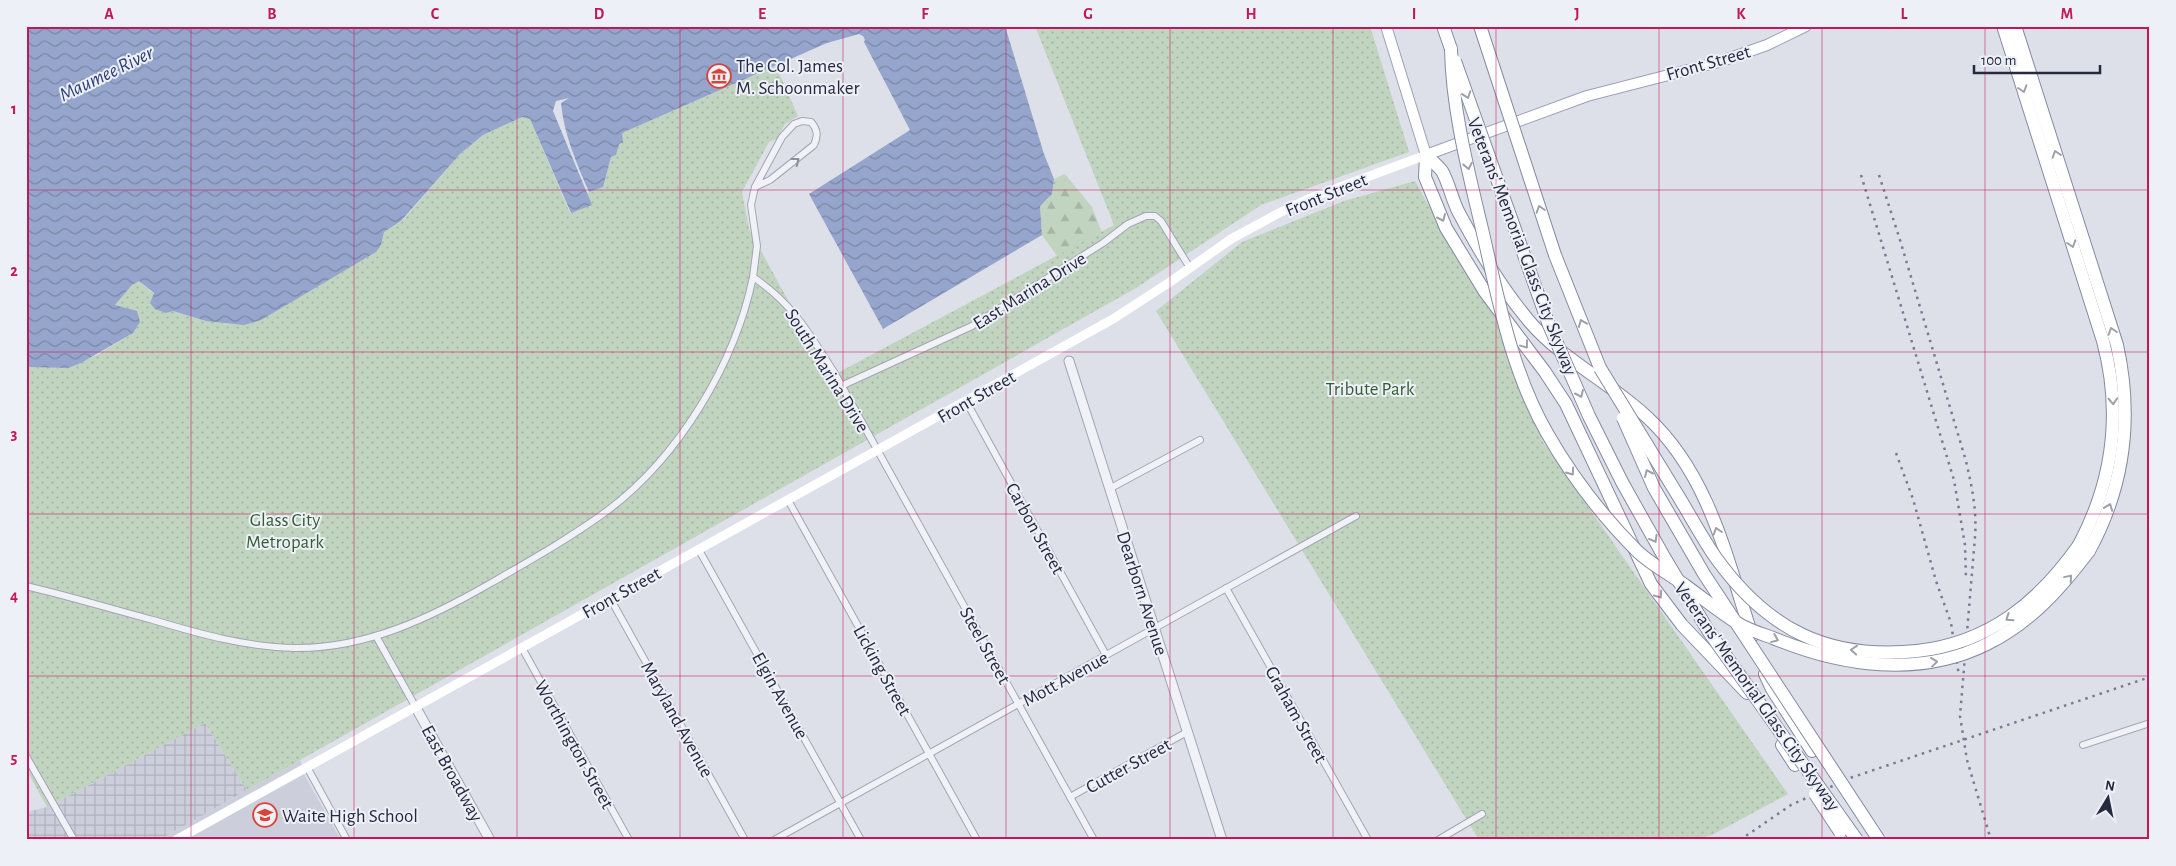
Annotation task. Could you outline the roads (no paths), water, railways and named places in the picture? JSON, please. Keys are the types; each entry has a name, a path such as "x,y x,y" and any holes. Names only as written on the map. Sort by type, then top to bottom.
{"highway":[{"name":"Veterans' Memorial Glass City Skyway","path":"1443,26 1549,325 1622,482 1662,555 1709,632 1857,840"},
{"name":"Veterans' Memorial Glass City Skyway","path":"1480,26 1555,256 1600,368 1654,488 1704,574 1879,840"},
{"path":"1600,368 1716,558 1748,596 1773,617 1808,639 1846,650 1890,653 1936,649 1982,634 2008,619 2035,598 2084,548 2109,466 2113,432 2112,384 2103,341 2003,26"},
{"path":"1451,49 1451,80 1474,198 1507,337 1524,385 1546,431 1568,468 1601,512 1641,554 1741,625 1798,649 1853,662 1901,666 1944,660 1986,645 2022,624 2046,604 2109,507 2122,459 2126,419 2122,370 2117,345 2015,26"},
{"path":"1426,155 1442,171 1456,206 1473,237 1529,322 1550,342 1647,417 1686,463 1714,522 1764,673 1772,689 1812,751 1850,804 1879,840"},
{"path":"1426,155 1424,176 1446,228 1480,284 1545,372 1566,404 1651,584 1682,625 1748,695 1843,836"}],"main road":[{"path":"1386,26 1426,155"},
{"name":"Front Street","path":"176,840 1113,319 1231,239 1279,213 1308,199 1587,96 1703,66 1752,50 1806,26"}],"street":[{"path":"26,586 239,643 297,648 349,643 376,636 392,631 460,601 554,547 609,510 650,472 668,451 704,401 726,360 750,291 757,246 751,214 755,187 782,136 794,124 802,121 811,122 817,129 817,138 814,145 770,180 755,187"},
{"name":"East Marina Drive","path":"841,386 972,326 1103,243 1128,224 1146,216 1155,216 1161,221 1190,268"},
{"name":"South Marina Drive","path":"753,277 774,292 798,316 878,451"},
{"name":"Dearborn Avenue","path":"1064,346 1108,489 1222,840"},
{"name":"Carbon Street","path":"966,401 1106,655"},
{"path":"1108,489 1200,440"},
{"name":"Steel Street","path":"878,451 1094,840"},
{"name":"Licking Street","path":"788,500 977,840"},
{"name":"Mott Avenue","path":"774,840 1356,516"},
{"name":"Elgin Avenue","path":"700,550 861,840"},
{"name":"Graham Street","path":"1226,588 1368,840"},
{"name":"Maryland Avenue","path":"610,598 745,840"},
{"path":"376,636 415,706"},
{"name":"Worthington Street","path":"522,648 629,840"},
{"name":"East Broadway","path":"415,706 490,840"},
{"path":"2083,745 2150,723"},
{"name":"Cutter Street","path":"1070,797 1187,732"},
{"path":"26,756 74,840"},
{"path":"307,767 347,840"},
{"path":"1438,840 1482,814"}],"water":[{"name":"Maumee River","path":"26,26 1005,26 1044,154 1054,179 1052,194 1040,206 1042,235 883,329 809,194 910,130 864,42 863,36 859,34 827,43 622,133 623,142 619,144 616,155 611,157 603,187 589,192 575,159 565,126 561,103 569,98 556,101 553,111 592,205 571,213 530,119 522,117 483,135 460,154 401,221 384,232 381,245 376,252 261,320 244,325 206,321 173,311 166,313 155,309 150,303 154,293 139,281 132,285 115,305 137,311 140,322 133,333 81,363 68,368 30,367 26,366"}],"railway":[{"path":"1861,175 1954,480 1965,545 1966,579"},
{"path":"1879,175 1966,461 1972,490 1975,508 1975,537 1960,716 1967,760 1991,840"},
{"path":"1896,453 1913,499 1936,581 1951,623 1959,676"},
{"path":"1740,840 1791,805 1850,778 2150,677"}],"place":[{"name":"The Col. James M. Schoonmaker","path":"719,76"},
{"name":"Waite High School","path":"265,815"}],"park label":[{"name":"Tribute Park","path":"1370,388"},
{"name":"Glass City Metropark","path":"285,530"}]}
